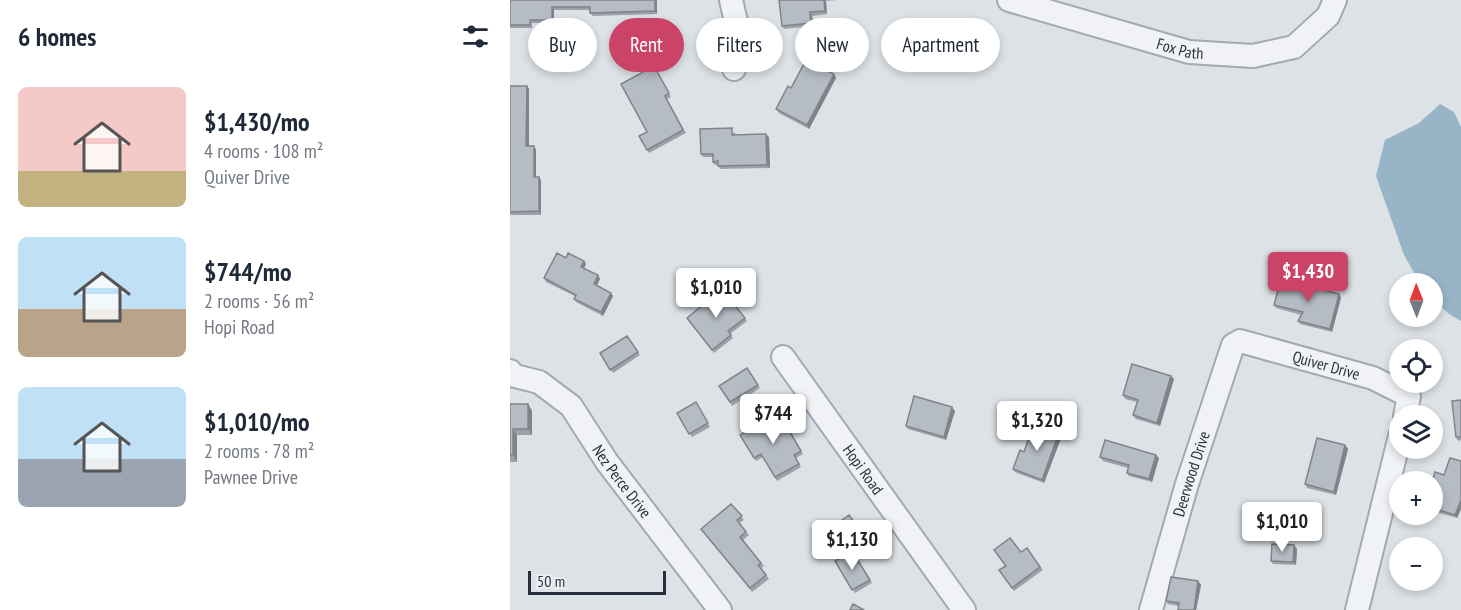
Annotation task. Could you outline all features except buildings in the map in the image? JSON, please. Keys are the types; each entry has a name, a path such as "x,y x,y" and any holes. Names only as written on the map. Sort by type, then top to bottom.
{"street":[{"path":"731,0 735,18"},
{"name":"Fox Path","path":"1009,0 1189,52 1253,56 1294,48 1328,16 1335,0"},
{"name":"Quiver Drive","path":"1240,341 1373,378 1406,405"},
{"name":"Deerwood Drive","path":"1151,610 1187,484 1226,366 1233,345 1240,341"},
{"name":"Hopi Road","path":"783,357 964,610"},
{"name":"Nez Perce Drive","path":"510,373 539,382 571,406 607,462 720,610"},
{"path":"1357,610 1394,459"}],"water":[{"path":"1440,104 1454,112 1461,127 1461,321 1443,308 1443,273 1414,273 1404,255 1376,176 1385,140 1419,123"}]}
